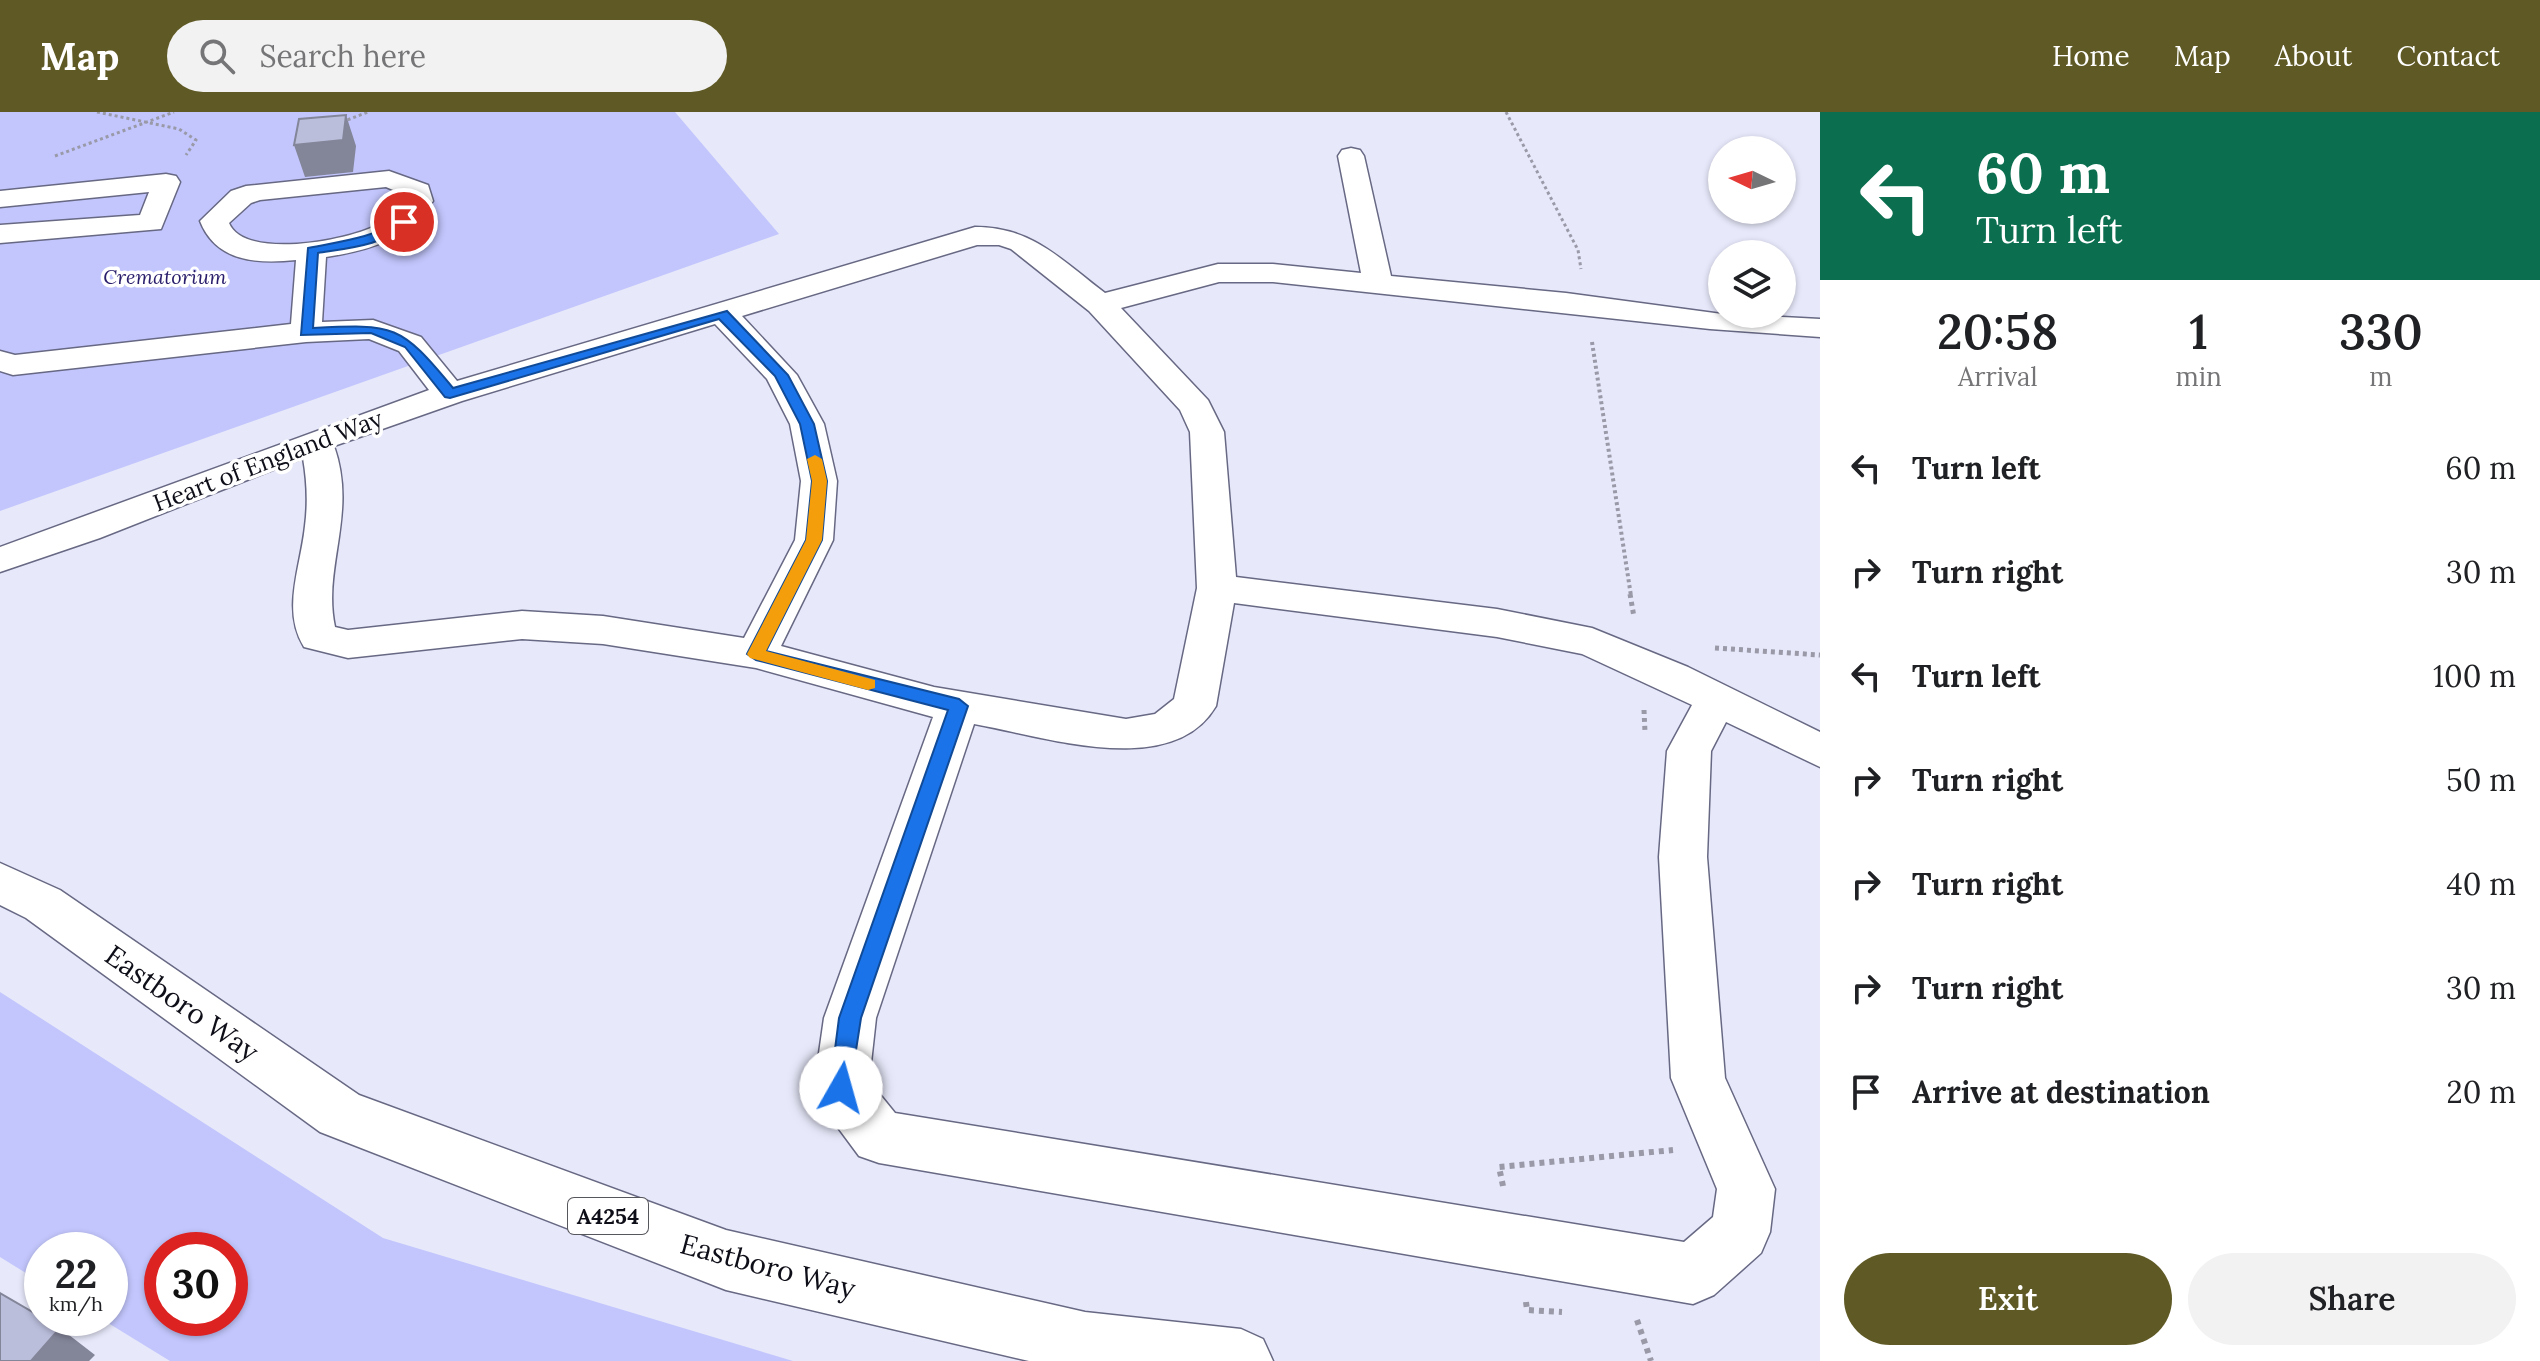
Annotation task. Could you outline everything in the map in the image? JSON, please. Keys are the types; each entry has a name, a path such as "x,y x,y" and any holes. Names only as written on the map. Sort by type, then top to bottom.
{"street":[{"path":"1351,156 1378,283"},
{"path":"389,179 418,191 419,201 414,211 388,233 360,243 312,250 275,253 242,250 224,241 214,221 241,197 256,192 389,179"},
{"path":"0,199 166,182 151,223 0,234"},
{"name":"Heart of England Way","path":"0,560 87,530 315,441 450,394 975,236 1002,236 1021,243 1100,304 1196,407 1207,432 1217,588 1194,706 1167,728 1126,735 959,706 756,654 603,630 522,625 348,644 318,637 311,620 325,524 322,459 315,441"},
{"path":"306,332 312,250"},
{"path":"1100,304 1218,273 1273,273 1586,304 1710,320 1820,328"},
{"path":"722,314 781,375 807,424 819,481 814,540 756,654"},
{"path":"0,361 13,365 306,332 373,329 410,344 450,394"},
{"name":"Heart of England Way","path":"0,589 87,530"},
{"path":"1217,588 1497,623 1592,642 1640,664 1715,674 1820,751"},
{"path":"959,706 850,1018 841,1088 879,1137 1515,1247 1693,1274 1740,1232 1746,1189 1698,1078 1683,857 1689,751 1715,674"},
{"name":"Eastboro Way","path":"0,850 22,893 340,1114 726,1260 1085,1343 1241,1361"}],"path":[{"path":"97,112 179,129 196,140 191,151 182,158"},
{"path":"43,160 174,112"},
{"path":"341,122 368,112"},
{"path":"1506,112 1578,250 1640,664 1646,742"},
{"path":"1715,674 1820,655"},
{"path":"1574,1313 1527,1310 1499,1167 1677,1149"},
{"path":"1636,1317 1651,1361"}],"green space":[{"name":"Crematorium","path":"0,112 675,112 779,234 0,511"},
{"path":"0,992 383,1238 793,1361 170,1361 128,1335 128,1232 24,1232 24,1272 0,1257"}],"building":[{"path":"346,115 343,140 294,145 299,119"},
{"path":"0,1293 24,1307 24,1336 53,1336 31,1361 0,1361"}],"slow traffic":[{"path":"815,459 819,481 814,540 756,654 868,684"}],"route":[{"path":"404,222 388,233 360,243 312,250 306,332 373,329 410,344 450,394 722,314 781,375 807,424 819,481 814,540 756,654 959,706 850,1018 841,1088"}]}
